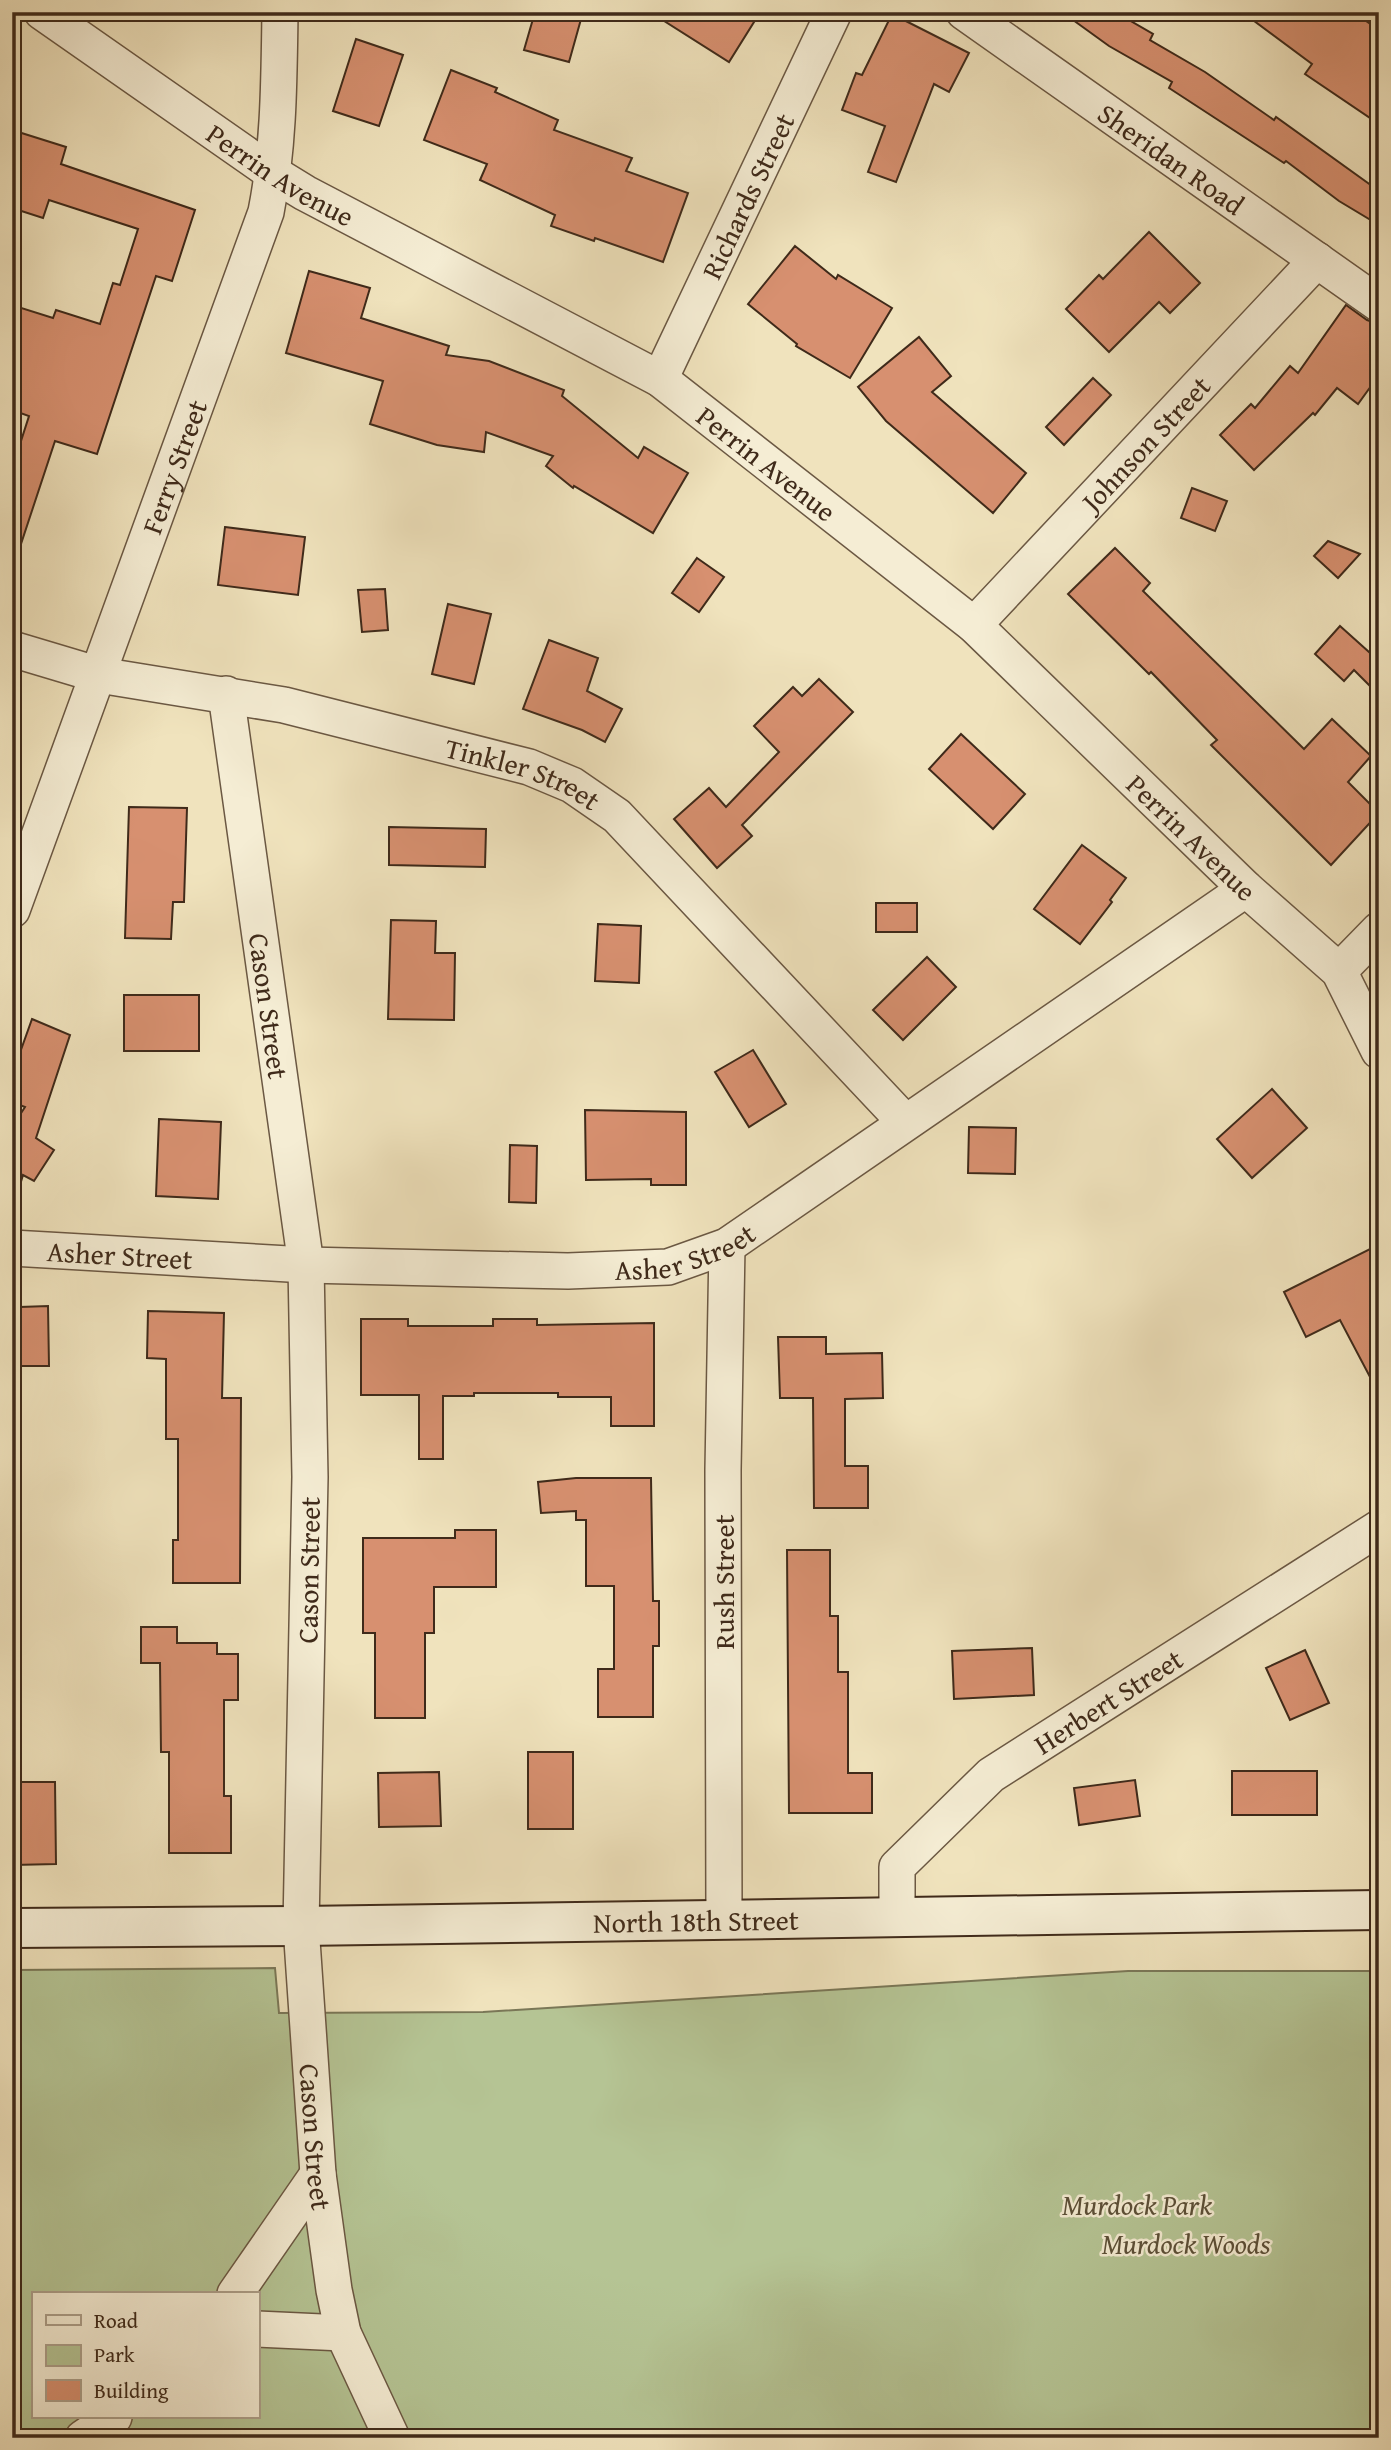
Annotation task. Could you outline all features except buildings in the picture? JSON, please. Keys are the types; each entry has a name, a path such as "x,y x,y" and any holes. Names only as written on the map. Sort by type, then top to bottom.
{"main road":[{"name":"North 18th Street","path":"12,1928 1379,1910"}],"street":[{"name":"Perrin Avenue","path":"42,12 305,193 660,379 974,625 1246,889 1339,971 1379,1051"},
{"name":"Ferry Street","path":"12,910 267,212 274,174 278,115 280,12"},
{"name":"Richards Street","path":"660,379 834,12"},
{"name":"Sheridan Road","path":"964,12 1379,304"},
{"name":"Johnson Street","path":"974,625 1317,260"},
{"name":"Tinkler Street","path":"12,649 99,675 284,705 529,767 572,785 617,816 905,1122"},
{"name":"Cason Street","path":"226,694 306,1265 310,1477 301,1926 318,2174 331,2277 343,2333 392,2438"},
{"name":"Asher Street","path":"12,1248 306,1265 568,1271 668,1267 727,1246 1246,889"},
{"path":"1339,971 1379,930"},
{"name":"Rush Street","path":"724,1918 723,1470 727,1246"},
{"name":"Herbert Street","path":"897,1917 897,1867 992,1775 1379,1528"},
{"path":"236,2292 318,2174"},
{"path":"259,2329 343,2333"},
{"path":"83,2438 113,2418"}],"green space":[{"name":"Murdock Park","path":"275,1968 279,2013 483,2012 1128,1971 1379,1971 1379,2438 12,2438 12,1970"}],"park label":[{"name":"Murdock Woods","path":"1186,2243"}]}
